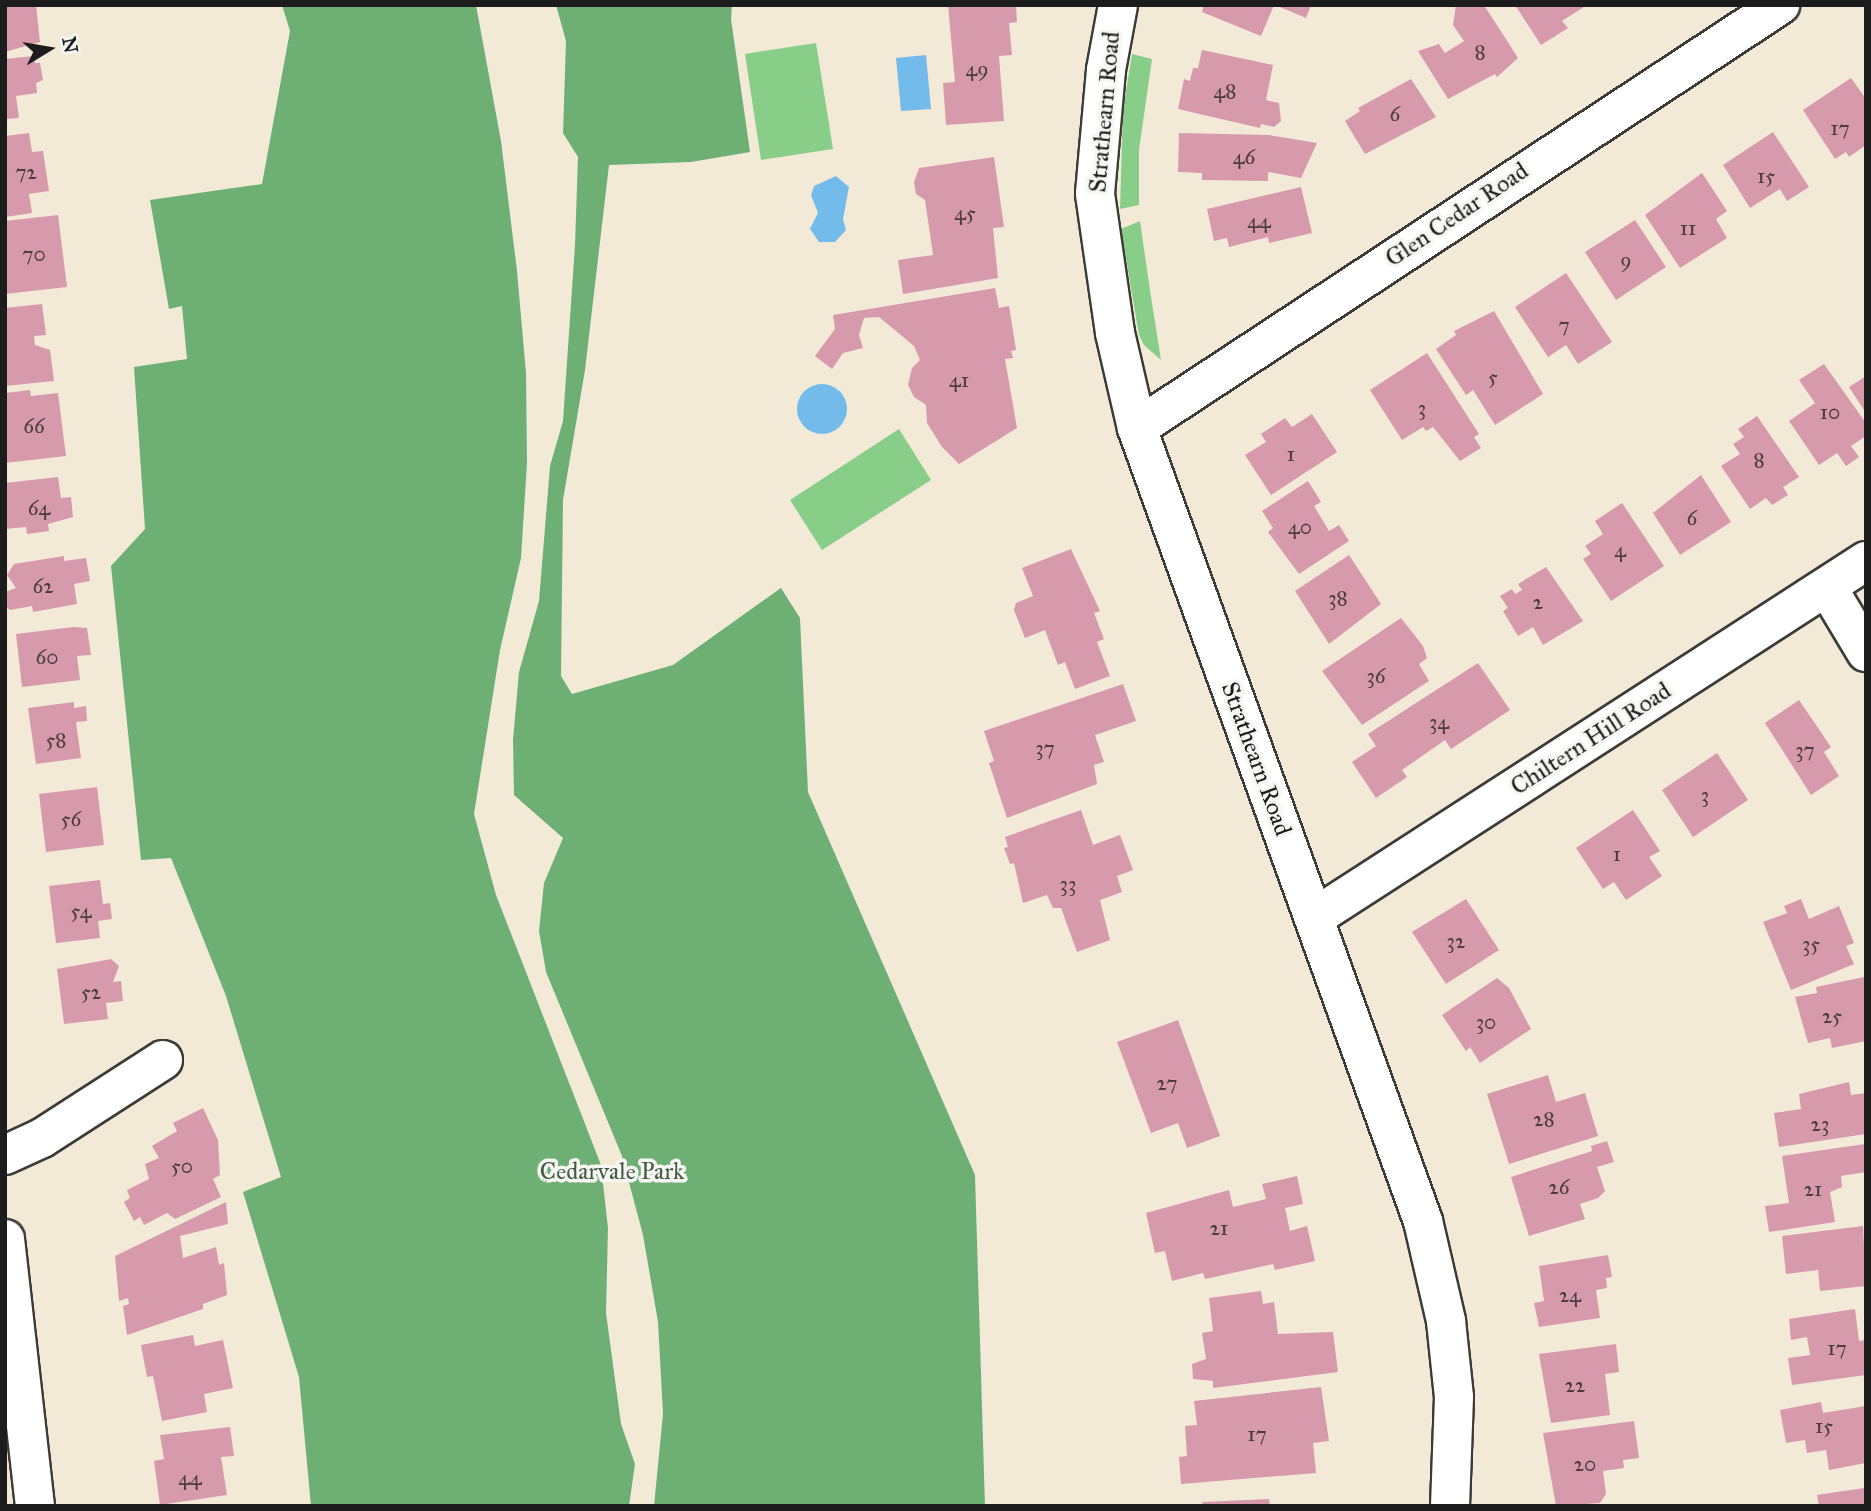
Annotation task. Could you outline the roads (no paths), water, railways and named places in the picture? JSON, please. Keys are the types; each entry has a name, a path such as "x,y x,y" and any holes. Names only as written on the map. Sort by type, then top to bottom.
{"street":[{"name":"Strathearn Road","path":"1118,5 1105,70 1095,194 1115,333 1137,428 1423,1221 1438,1274 1454,1397 1450,1506"},
{"name":"Glen Cedar Road","path":"1137,428 1780,5"},
{"name":"Chiltern Hill Road","path":"1315,917 1866,561"},
{"path":"1827,587 1866,652"},
{"path":"5,1156 43,1138 163,1060"},
{"path":"5,1239 35,1506"}],"water":[{"path":"926,55 931,109 901,111 896,58"},
{"path":"836,176 849,187 843,219 846,230 835,242 819,242 810,229 818,213 811,195 814,186"},
{"path":"812,385 832,385 846,399 846,419 832,433 812,433 798,419 798,399"}],"park label":[{"name":"Cedarvale Park","path":"612,1172"}]}
